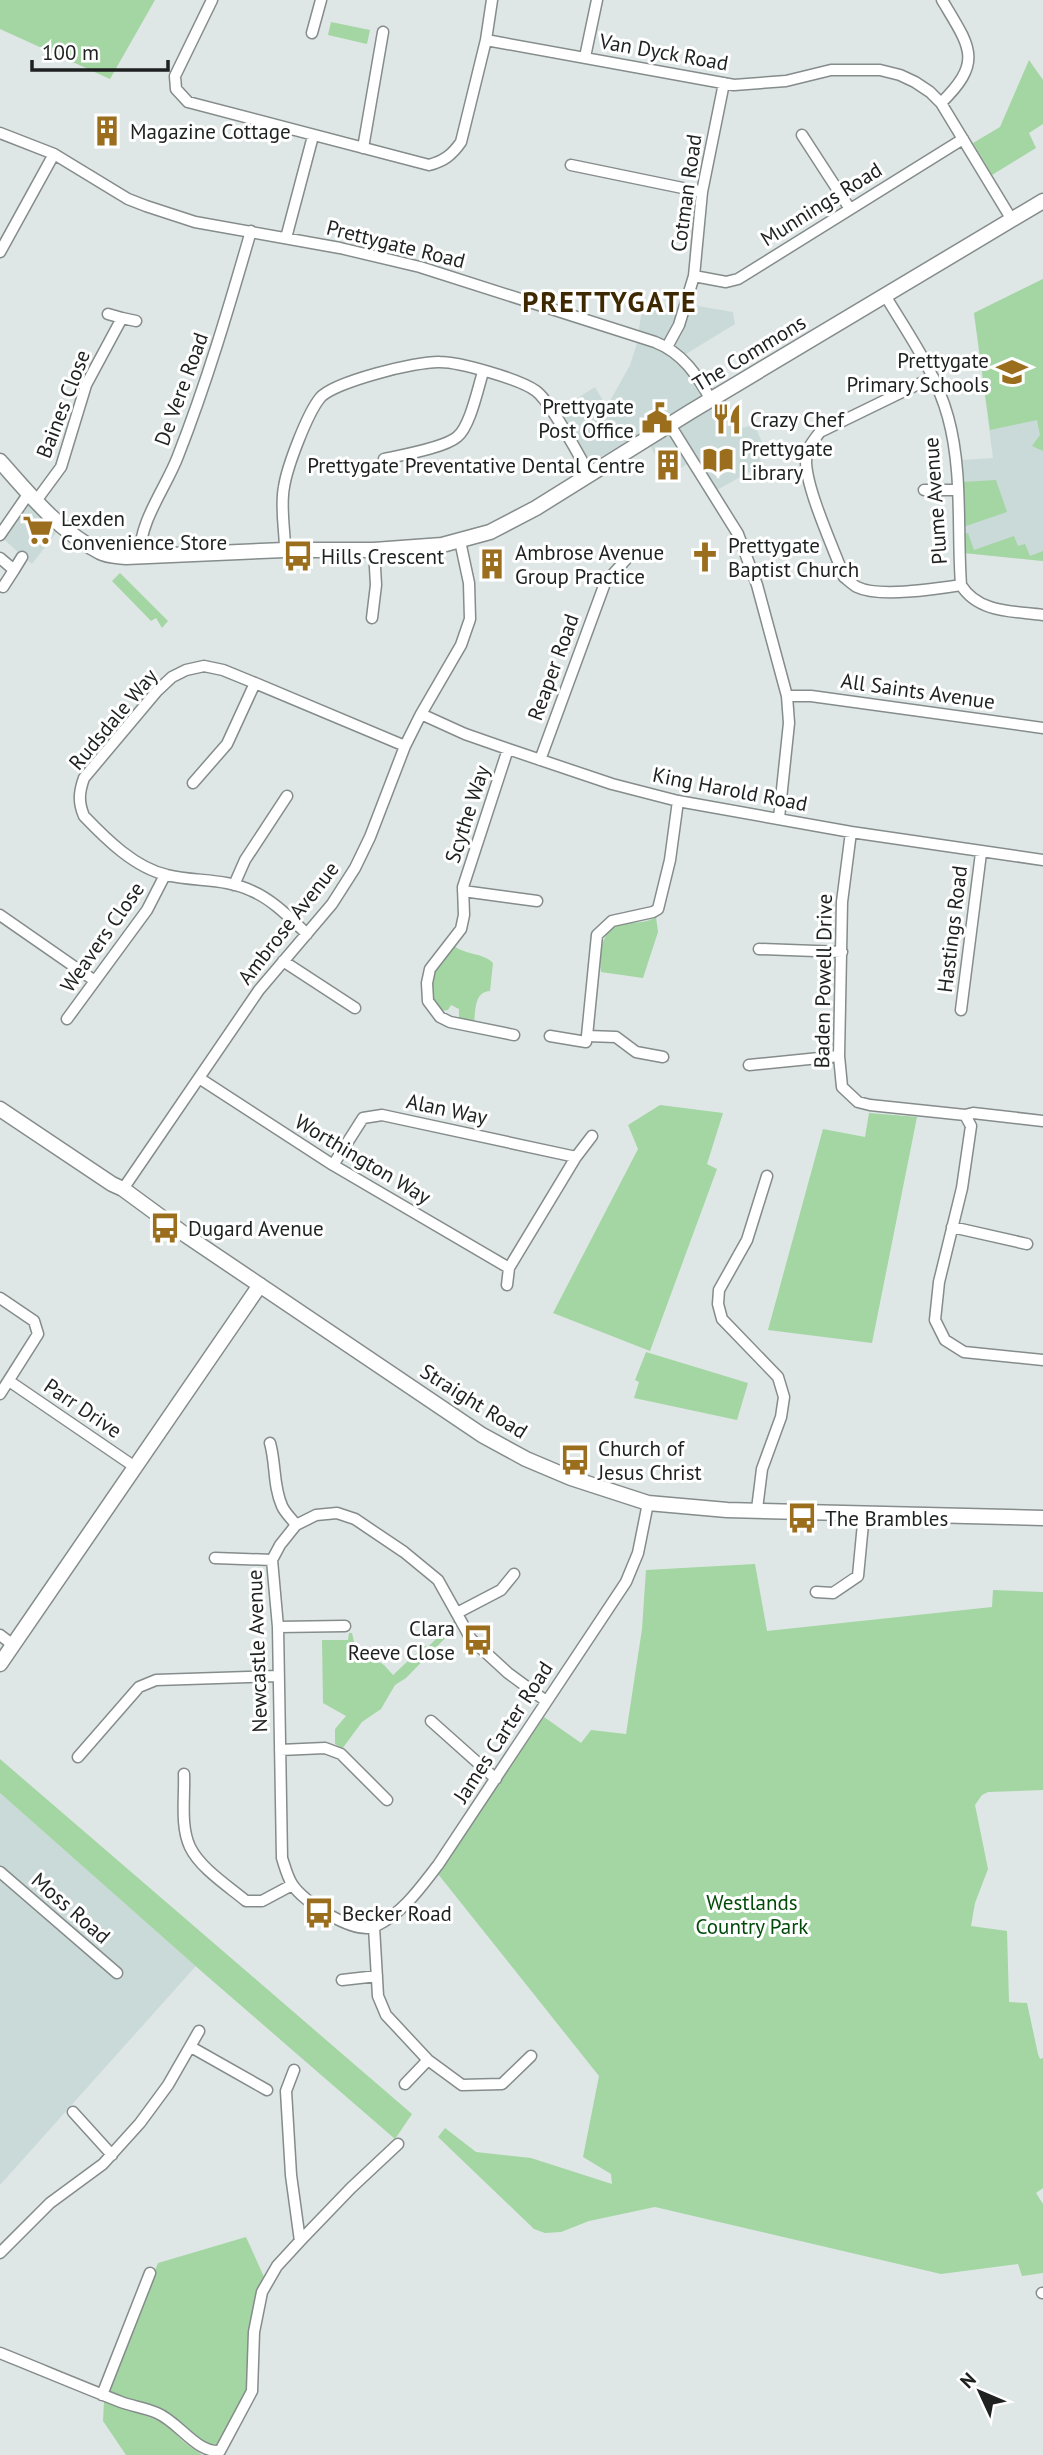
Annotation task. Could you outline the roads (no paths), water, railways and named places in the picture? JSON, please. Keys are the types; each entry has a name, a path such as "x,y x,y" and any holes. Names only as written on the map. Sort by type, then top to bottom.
{"street":[{"path":"212,0 175,76 176,89 188,102 429,165 453,154 461,142 486,40 492,0"},
{"path":"313,33 321,0"},
{"path":"585,57 597,0"},
{"path":"941,103 965,76 969,63 968,47 945,1"},
{"path":"362,148 383,32"},
{"name":"Van Dyck Road","path":"486,40 734,85 786,81 831,69 880,70 900,75 930,92 941,103 1012,220"},
{"name":"Cotman Road","path":"667,347 678,325 694,276 702,192 724,83"},
{"name":"Prettygate Road","path":"0,133 54,154 128,199 195,222 251,231 420,267 667,347 679,355 697,375 711,400"},
{"path":"802,135 850,209"},
{"path":"286,238 313,136"},
{"name":"Munnings Road","path":"694,276 726,282 738,279 963,139"},
{"path":"0,252 54,154"},
{"path":"571,165 702,192"},
{"name":"The Commons","path":"32,497 62,526 99,552 126,557 285,550 374,550 460,541 512,522 1043,201"},
{"name":"De Vere Road","path":"140,556 143,533 177,459 223,329 251,231"},
{"name":"Plume Avenue","path":"886,297 933,377 948,418 957,490 961,585 968,596 981,605 1043,615"},
{"path":"108,314 136,321"},
{"name":"Baines Close","path":"0,535 61,467 86,385 122,318"},
{"path":"285,550 284,487 318,400 329,389 345,383 433,362 457,364 519,383 537,392 590,475"},
{"path":"384,459 447,443 458,436 472,408 483,372"},
{"path":"933,377 820,432 809,446 806,461 809,479 844,577 857,587 874,591 915,591 961,585"},
{"path":"670,425 738,534 757,585 787,696 789,723 779,818"},
{"path":"0,461 32,497"},
{"path":"924,490 957,490"},
{"name":"Ambrose Avenue","path":"123,1189 259,990 332,904 355,868 405,747 461,645 470,619 469,583 460,541"},
{"path":"372,618 376,585 374,550"},
{"name":"Reaper Road","path":"540,760 604,583 630,555"},
{"path":"3,587 22,557"},
{"path":"0,558 14,570"},
{"name":"Rudsdale Way","path":"307,934 267,899 234,884 165,875 139,864 84,816 79,792 84,778 157,691 172,677 204,666 223,670 405,747"},
{"path":"192,783 226,744 255,683"},
{"name":"All Saints Avenue","path":"787,696 811,696 1043,728"},
{"name":"King Harold Road","path":"421,714 465,734 540,760 612,784 678,801 850,832 1043,860"},
{"name":"Scythe Way","path":"508,749 463,891 464,915 461,929 430,969 427,983 428,1001 433,1010 450,1022 514,1035"},
{"path":"234,884 245,860 286,796"},
{"path":"586,1042 597,935 612,921 658,909 670,860 678,801"},
{"name":"Baden Powell Drive","path":"850,832 842,902 839,1056 842,1087 858,1102 1043,1121"},
{"name":"Hastings Road","path":"961,1010 981,853"},
{"name":"Weavers Close","path":"67,1019 147,910 165,875"},
{"name":"Scythe Way","path":"463,891 537,901"},
{"path":"0,915 95,981"},
{"path":"759,948 842,952"},
{"path":"283,961 355,1008"},
{"path":"550,1036 586,1042 616,1037 636,1052 663,1057"},
{"path":"749,1065 839,1056"},
{"name":"Worthington Way","path":"199,1078 333,1165 509,1268"},
{"name":"Straight Road","path":"0,1109 111,1184 123,1189 482,1435 571,1478 648,1503 727,1510 1043,1518"},
{"name":"Alan Way","path":"333,1165 363,1118 382,1115 576,1157"},
{"path":"965,1115 971,1126 962,1188 951,1227 935,1320 945,1340 964,1352 1043,1360"},
{"path":"507,1285 509,1268 576,1157 592,1136"},
{"path":"757,1509 762,1469 781,1417 783,1397 779,1377 722,1318 718,1304 719,1290 747,1240 767,1176"},
{"path":"951,1227 1027,1244"},
{"path":"0,1664 260,1285"},
{"path":"0,1298 34,1321 38,1327 35,1342 0,1394"},
{"name":"Parr Drive","path":"9,1381 135,1467"},
{"path":"270,1443 275,1461 275,1484 282,1508 296,1525 316,1515 337,1513 355,1519 404,1552 438,1580 471,1639 482,1651 546,1701"},
{"name":"James Carter Road","path":"374,1927 410,1902 439,1865 626,1583 638,1553 648,1503"},
{"path":"816,1592 833,1593 858,1576 864,1513"},
{"name":"Newcastle Avenue","path":"292,1885 282,1858 278,1627 272,1560 296,1525"},
{"path":"215,1558 272,1560"},
{"path":"457,1613 501,1590 514,1574"},
{"path":"278,1627 345,1626"},
{"path":"0,1634 13,1644"},
{"path":"78,1757 139,1688 156,1680 277,1676"},
{"path":"431,1721 496,1779"},
{"path":"280,1750 324,1748 341,1754 387,1800"},
{"path":"184,1774 186,1833 190,1847 198,1858 246,1901 262,1901 292,1885 307,1901 338,1919 353,1926 374,1927 378,1996 386,2015 428,2060 462,2085 480,2086 502,2084 531,2056"},
{"name":"Moss Road","path":"0,1872 117,1973"},
{"path":"342,1980 377,1976"},
{"path":"0,2253 50,2203 112,2155 162,2095 199,2031"},
{"path":"191,2047 267,2090"},
{"path":"405,2084 428,2060"},
{"path":"294,2070 286,2091 291,2175 300,2241"},
{"path":"73,2112 112,2155"},
{"path":"0,2353 102,2395 157,2413 201,2446 213,2452 220,2451 252,2391 254,2332 262,2292 277,2266 351,2188 398,2144"},
{"path":"102,2395 150,2273"}],"place":[{"name":"Magazine Cottage","path":"107,131"},
{"name":"Prettygate Primary Schools","path":"1012,372"},
{"name":"Prettygate Post Office","path":"657,418"},
{"name":"Crazy Chef","path":"727,419"},
{"name":"Prettygate Library","path":"718,460"},
{"name":"Prettygate Preventative Dental Centre","path":"668,465"},
{"name":"Lexden Convenience Store","path":"38,530"},
{"name":"Hills Crescent","path":"298,556"},
{"name":"Prettygate Baptist Church","path":"705,557"},
{"name":"Ambrose Avenue Group Practice","path":"492,564"},
{"name":"Dugard Avenue","path":"165,1228"},
{"name":"Church of Jesus Christ","path":"575,1460"},
{"name":"The Brambles","path":"802,1518"},
{"name":"Clara Reeve Close","path":"478,1640"},
{"name":"Becker Road","path":"319,1913"}],"district":[{"name":"PRETTYGATE","path":"610,301"}],"park label":[{"name":"Westlands Country Park","path":"752,1914"}]}
